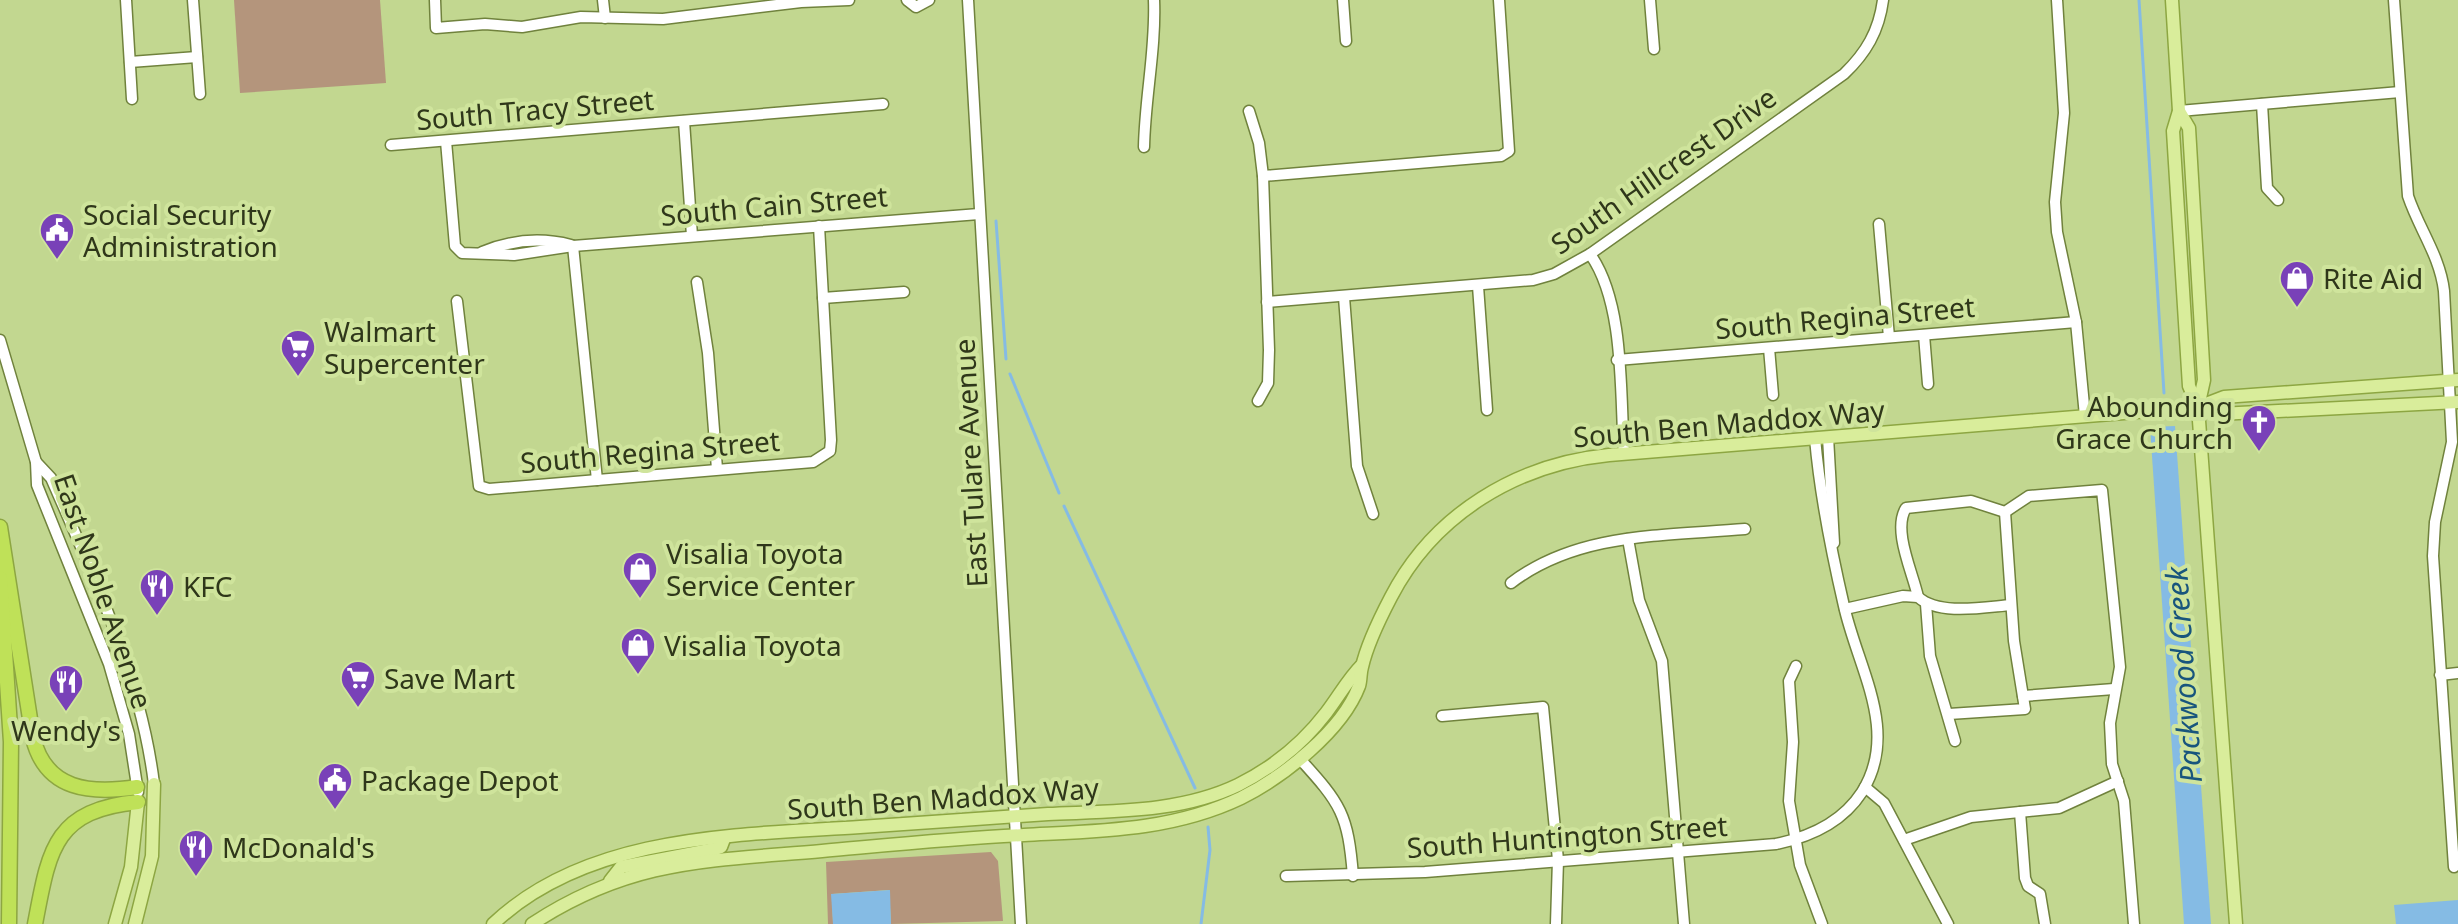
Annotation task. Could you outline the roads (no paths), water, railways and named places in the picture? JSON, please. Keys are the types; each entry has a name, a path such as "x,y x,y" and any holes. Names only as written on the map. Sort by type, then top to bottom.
{"highway":[{"path":"0,527 32,731 40,758 55,777 75,788 138,794"},
{"path":"0,578 11,752 9,924"},
{"path":"35,924 47,862 62,834 96,809 138,794"}],"main road":[{"path":"2172,0 2179,111 2189,128 2200,284 2204,380 2198,407 2236,924"},
{"name":"South Ben Maddox Way","path":"532,924 610,881 676,864 1016,835 1142,828 1173,822 1245,796 1300,759 1352,699 1359,685 1362,665 1388,603 1406,571 1428,543 1461,512 1497,488 1532,471 1581,458 1624,453 2198,407 2224,397 2454,381"},
{"name":"South Ben Maddox Way","path":"2198,407 2219,414 2454,402"},
{"name":"South Ben Maddox Way","path":"493,924 528,898 584,868 649,849 724,839 1159,807 1228,790 1265,769 1299,743 1362,665"},
{"name":"East Noble Avenue","path":"135,924 152,856 154,784"},
{"name":"East Noble Avenue","path":"115,924 133,857 138,794"},
{"path":"610,881 621,867 715,849 721,847 724,839"}],"street":[{"path":"126,0 132,99"},
{"path":"193,0 200,94"},
{"path":"435,0 436,28 485,24 522,27 564,18 663,19 801,1 849,0"},
{"path":"603,0 605,18"},
{"path":"907,0 916,7 929,0"},
{"name":"East Tulare Avenue","path":"968,0 1021,924"},
{"path":"1144,147 1145,104 1154,50 1154,0"},
{"path":"1343,0 1346,41"},
{"path":"1263,176 1501,156 1509,151 1499,0"},
{"path":"1650,0 1654,49"},
{"name":"South Hillcrest Drive","path":"1267,302 1478,286 1533,280 1554,274 1590,254 1844,74 1861,58 1871,42 1881,17 1883,0"},
{"path":"2057,0 2064,113 2055,202 2057,232 2076,322 2085,416"},
{"path":"2394,0 2408,196 2441,268 2454,381 2451,452 2433,544 2454,867"},
{"path":"130,62 197,57"},
{"path":"2179,111 2400,92"},
{"name":"South Tracy Street","path":"391,145 883,104"},
{"path":"2262,104 2267,188 2278,200"},
{"path":"1249,111 1259,143 1263,176 1267,302 1268,383 1258,401"},
{"path":"684,121 692,236"},
{"name":"South Cain Street","path":"446,141 458,251 480,253 521,241 543,240 573,246 979,214"},
{"path":"1879,224 1889,337"},
{"path":"819,226 823,298 904,292"},
{"path":"573,246 597,480"},
{"path":"1590,254 1601,269 1612,302 1624,453"},
{"path":"697,282 708,353 717,469"},
{"path":"1478,286 1487,410"},
{"path":"1344,297 1357,466 1373,514"},
{"name":"South Regina Street","path":"457,301 479,486 489,489 813,462 825,456 831,440 823,298"},
{"name":"South Regina Street","path":"1617,360 2076,322"},
{"path":"1924,335 1928,384"},
{"name":"East Noble Avenue","path":"0,340 36,462 37,485 119,694 138,794"},
{"path":"1769,348 1773,395"},
{"path":"1822,438 1822,510 1834,549 1845,609 1878,727 1877,762 1865,787 1884,803 1948,924"},
{"name":"East Noble Avenue","path":"36,462 51,478 123,657 144,730 154,784"},
{"path":"2005,512 2029,496 2102,490 2120,667 2110,723 2112,764 2124,801 2134,924"},
{"path":"1955,741 1930,656 1922,600 1904,541 1901,516 1906,508 1971,501 2005,512"},
{"path":"1949,714 2025,709 2011,605 2005,512"},
{"path":"1511,583 1556,555 1582,545 1745,529"},
{"path":"1628,539 1639,600 1662,661 1684,924"},
{"path":"1845,609 1903,596 1970,609 2011,605"},
{"path":"1796,666 1789,681 1793,742 1789,801 1795,840 1812,904 1822,924"},
{"path":"2440,675 2458,673"},
{"path":"2023,696 2114,689"},
{"path":"1442,716 1543,707 1558,860 1556,924"},
{"path":"1300,759 1340,805 1349,827 1353,876"},
{"path":"1904,840 1971,817 2059,808 2118,781"},
{"name":"South Huntington Street","path":"1286,876 1353,876 1679,852 1795,840 1844,814 1865,787"},
{"path":"2020,812 2025,878 2028,886 2040,894 2045,924"}],"water":[{"path":"2175,426 2211,924 2184,924 2150,427"},
{"path":"890,890 891,924 833,924 831,894"},
{"path":"2458,900 2458,924 2396,924 2394,905"}],"waterway":[{"name":"Packwood Creek","path":"2139,0 2164,393"},
{"path":"996,221 1006,359"},
{"path":"1010,374 1059,493"},
{"path":"1064,506 1195,788"},
{"path":"1201,924 1210,850 1208,827"}],"place":[{"name":"Social Security Administration","path":"57,261"},
{"name":"Rite Aid","path":"2297,309"},
{"name":"Walmart Supercenter","path":"298,378"},
{"name":"Abounding Grace Church","path":"2259,453"},
{"name":"Visalia Toyota Service Center","path":"640,600"},
{"name":"KFC","path":"157,617"},
{"name":"Visalia Toyota","path":"638,676"},
{"name":"Save Mart","path":"358,709"},
{"name":"Wendy's","path":"66,713"},
{"name":"Package Depot","path":"335,811"},
{"name":"McDonald's","path":"196,878"}]}
